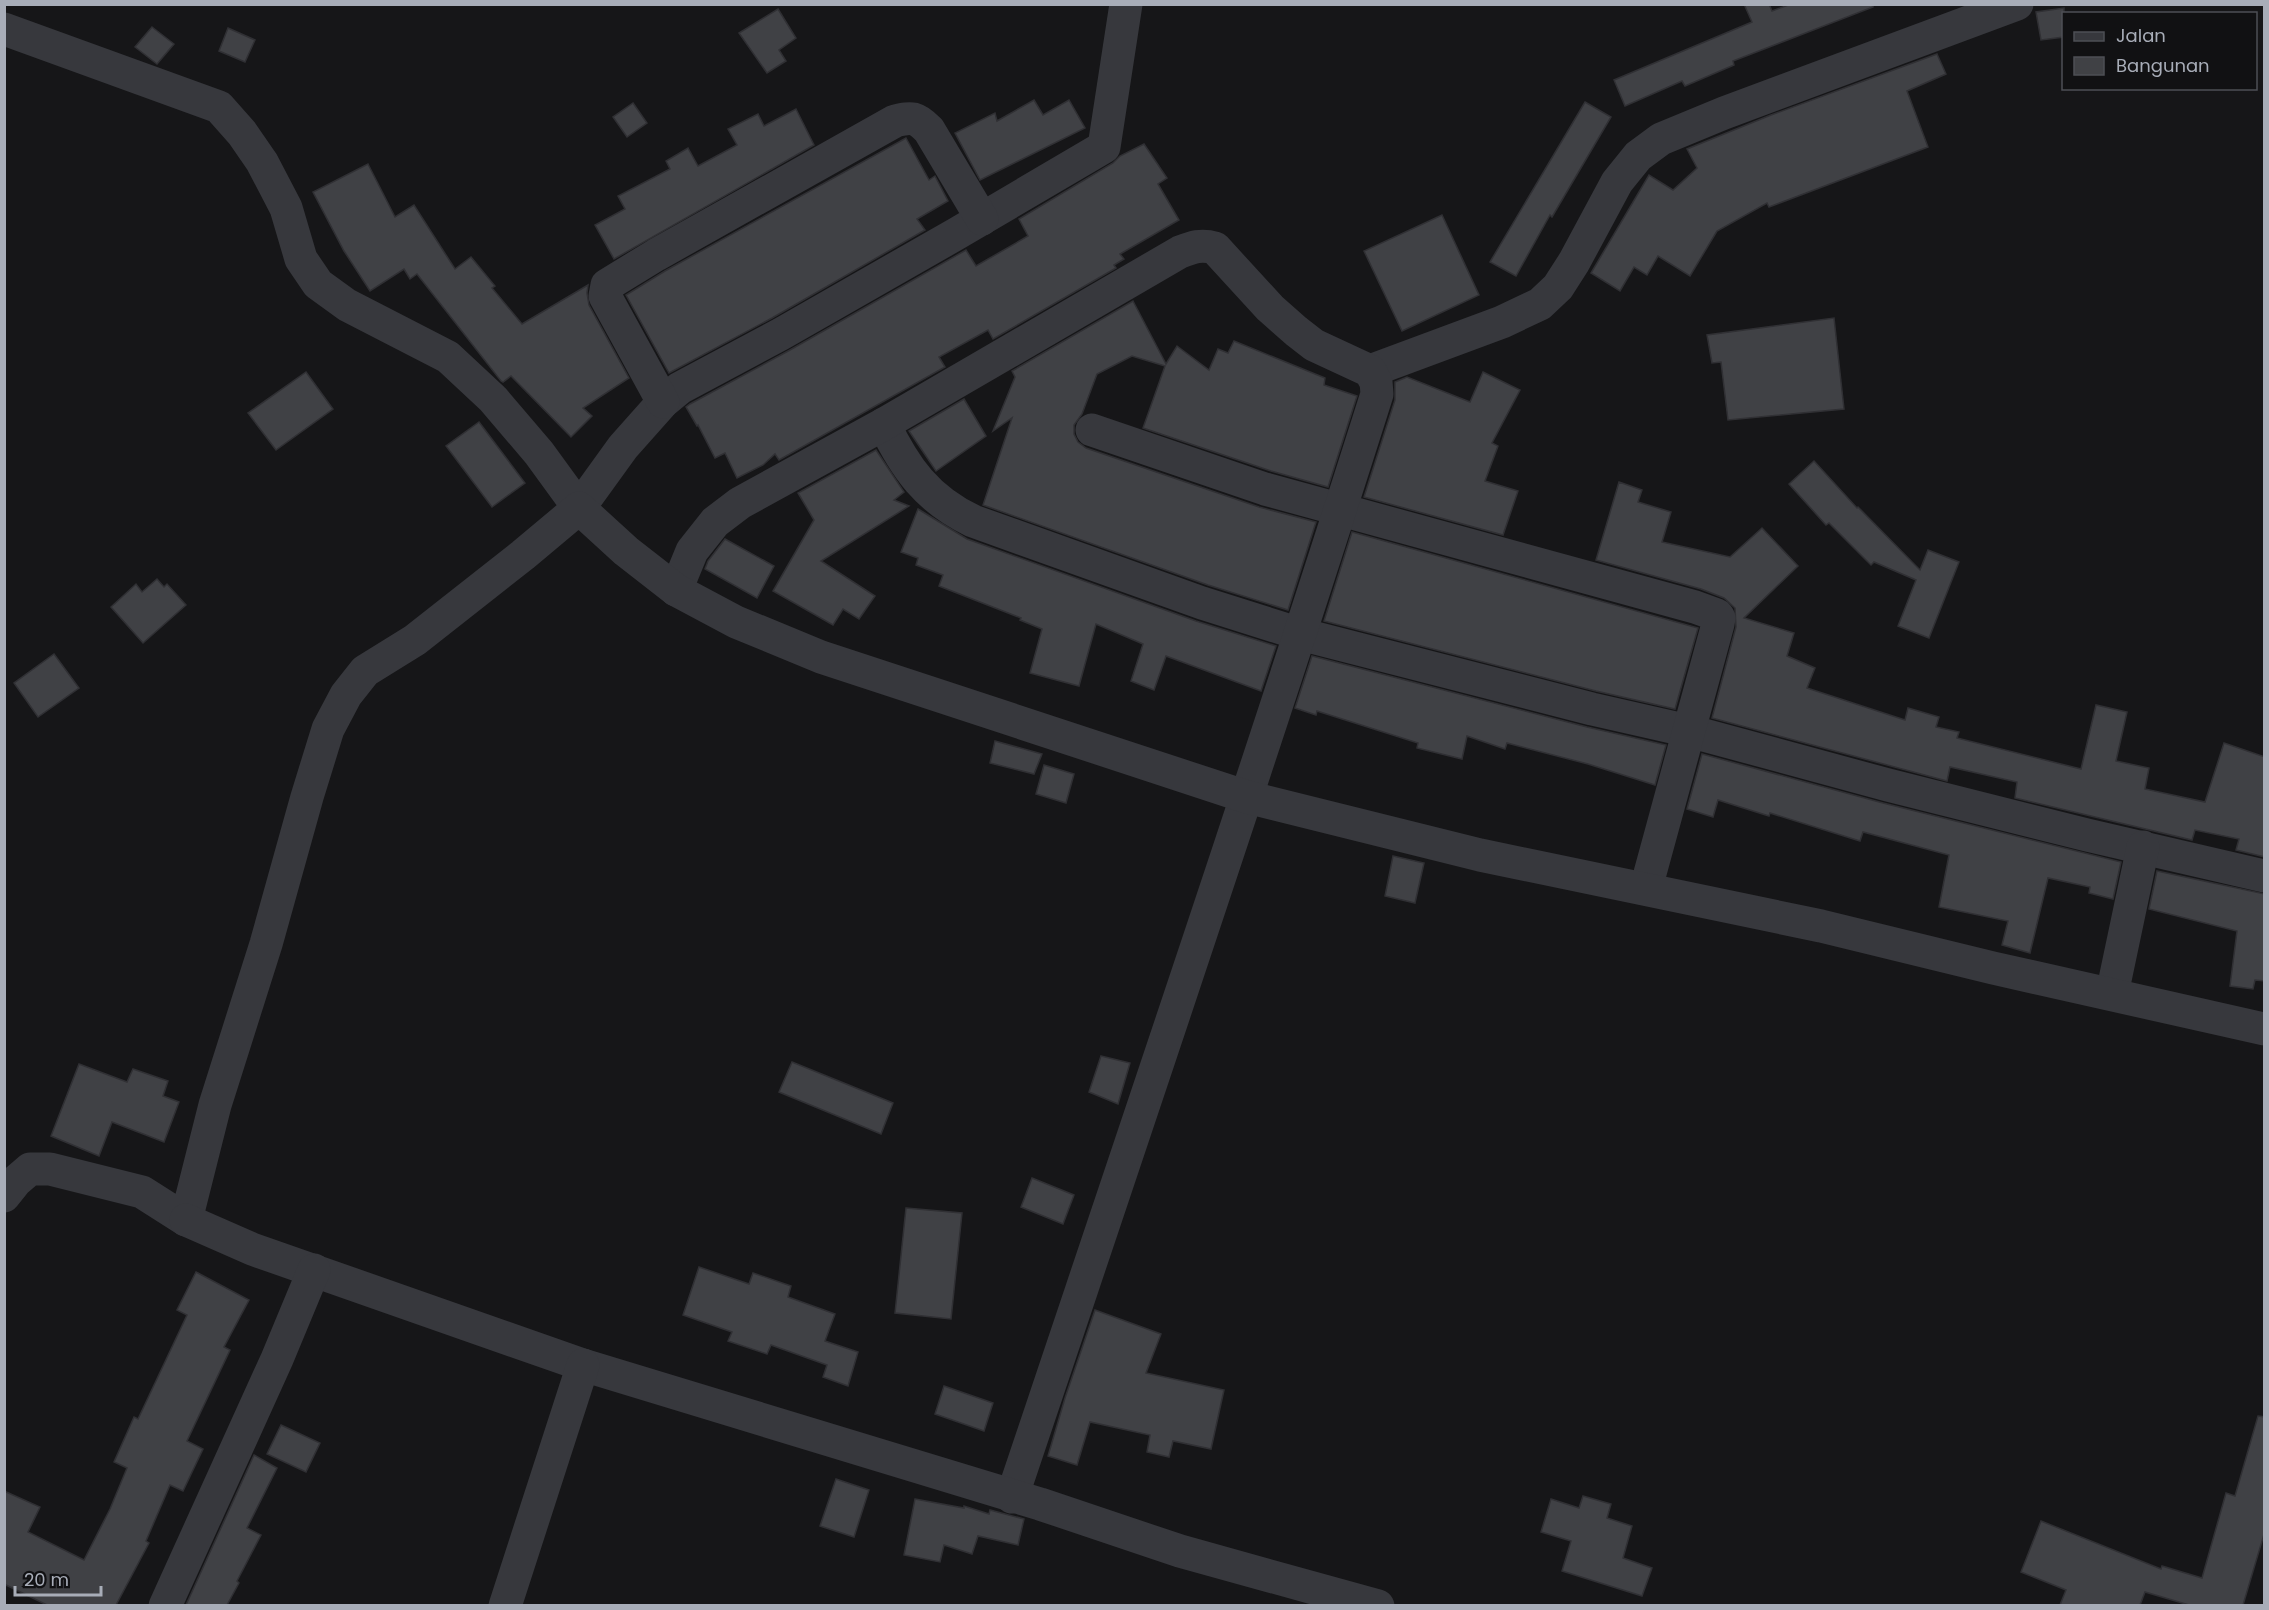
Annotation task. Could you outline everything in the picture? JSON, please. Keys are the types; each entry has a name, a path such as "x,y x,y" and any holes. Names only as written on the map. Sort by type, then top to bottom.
{"street":[{"path":"186,1221 215,1105 266,944 328,729 346,695 365,671 415,639 523,555 579,507 623,447 663,402 680,388 781,334 1104,147 1126,4"},
{"path":"1370,371 1502,322 1540,304 1558,286 1574,262 1617,182 1638,156 1661,139 1724,113 2017,4"},
{"path":"4,29 219,107 242,133 262,162 286,208 301,259 318,284 347,305 448,357 493,399 539,453 579,507 626,551 676,590 736,622 820,657 1247,797 1480,855 1821,926 1993,968 2265,1029"},
{"path":"663,402 605,296 606,285 656,255 895,121 910,117 920,121 929,130 982,219"},
{"path":"676,590 692,550 715,522 740,503 884,424 1180,252 1204,245 1215,249 1270,308 1296,331 1314,345 1370,371 1376,382 1377,394 1247,797 1012,1497"},
{"path":"884,424 894,445 917,480 952,511 973,521 1202,603 1300,634 1592,709 1689,731 1888,785 2087,835 2265,876"},
{"path":"1092,430 1265,489 1714,612 1719,617 1719,621 1646,888"},
{"path":"2112,994 2143,847"},
{"path":"4,1196 30,1169 50,1169 142,1192 186,1221 252,1249 583,1365 1040,1504 1180,1551 1378,1605"},
{"path":"165,1605 277,1359 314,1270"},
{"path":"505,1605 583,1365"}],"building":[{"path":"1744,4 1769,4 1772,11 1791,4 1873,4 1873,7 1733,61 1734,65 1685,86 1682,81 1625,106 1614,80 1752,22"},
{"path":"2064,8 2062,37 2041,40 2036,12"},
{"path":"778,9 796,38 779,50 786,61 767,73 739,33"},
{"path":"152,27 174,44 157,64 135,47"},
{"path":"228,28 255,40 245,62 219,51"},
{"path":"1937,54 1946,74 1907,91 1928,147 1769,207 1767,203 1717,231 1690,276 1658,256 1647,275 1634,267 1620,291 1591,273 1649,175 1673,190 1697,168 1687,149 1771,115"},
{"path":"1034,100 1043,115 1069,100 1085,128 980,180 955,133 995,113 997,121"},
{"path":"1585,102 1611,117 1552,217 1550,215 1516,276 1490,262"},
{"path":"633,103 647,123 627,137 613,117"},
{"path":"796,109 814,145 614,259 595,225 625,209 618,196 670,169 666,161 688,148 698,166 737,145 728,129 758,114 764,126"},
{"path":"906,138 929,180 935,176 948,201 917,219 925,230 772,318 669,373 626,295 665,271"},
{"path":"1144,144 1167,178 1158,184 1179,220 1120,254 1124,259 1114,265 1116,268 993,339 988,330 939,357 945,367 779,460 775,454 763,465 737,478 725,453 715,458 686,407 690,404 966,250 976,266 1028,236 1019,219 1113,163 1120,156"},
{"path":"368,164 395,217 414,205 455,269 471,257 495,286 492,288 522,324 588,285 589,305 629,378 583,408 592,416 571,437 511,376 501,381 417,274 410,279 404,269 370,291 344,251 313,192"},
{"path":"1442,215 1479,295 1402,331 1364,251"},
{"path":"1133,301 1166,364 1177,346 1209,370 1218,349 1228,353 1234,341 1325,378 1324,385 1357,396 1328,487 1271,471 1143,428 1165,366 1132,356 1097,374 1082,414 1074,425 1074,434 1078,442 1086,448 1259,507 1316,522 1288,610 1208,585 983,505 1012,418 993,431 1015,377 1012,371"},
{"path":"1834,318 1844,409 1728,420 1721,362 1712,363 1707,335"},
{"path":"306,372 333,409 276,450 248,413"},
{"path":"1483,372 1520,390 1492,443 1498,446 1485,481 1518,491 1503,535 1364,497 1395,400 1395,382 1407,377 1470,402"},
{"path":"964,399 986,436 936,471 909,431"},
{"path":"479,422 525,483 492,507 446,446"},
{"path":"876,450 904,492 894,500 909,506 821,561 875,596 859,619 843,609 833,625 773,591 814,520 798,493"},
{"path":"1814,461 1857,508 1920,570 1928,550 1959,562 1929,638 1898,626 1916,580 1874,562 1871,565 1829,523 1826,525 1789,484"},
{"path":"1619,482 1642,490 1638,502 1671,512 1662,542 1730,557 1762,528 1798,566 1744,618 1794,633 1787,656 1815,668 1807,688 1905,720 1908,708 1939,717 1936,727 1959,732 1957,738 2081,769 2096,705 2127,712 2116,761 2149,768 2145,789 2205,802 2224,743 2265,757 2265,857 2236,850 2239,839 2195,830 2192,840 2015,798 2017,782 1950,767 1947,781 1712,718 1736,627 1735,608 1724,598 1701,589 1596,560"},
{"path":"918,509 967,539 1196,621 1276,646 1261,691 1166,656 1154,690 1131,681 1143,644 1096,624 1079,686 1030,673 1042,629 1020,620 1021,618 939,586 943,575 916,565 918,558 901,552"},
{"path":"1352,532 1698,628 1675,709 1324,621"},
{"path":"725,539 774,566 757,598 705,569 708,561"},
{"path":"157,579 164,587 167,584 186,605 143,643 111,607 136,584 142,592"},
{"path":"54,654 79,688 38,717 14,683"},
{"path":"1312,656 1587,727 1666,745 1655,785 1588,764 1507,743 1505,749 1467,736 1462,759 1417,748 1418,743 1317,711 1316,715 1295,708"},
{"path":"995,741 1042,754 1034,774 990,763"},
{"path":"1702,754 1883,803 2121,862 2113,899 2089,893 2090,887 2048,878 2030,953 2002,945 2008,921 1939,907 1949,855 1863,832 1860,841 1770,813 1769,816 1718,800 1713,817 1687,809"},
{"path":"1044,765 1074,774 1066,803 1036,794"},
{"path":"1393,856 1424,863 1415,903 1385,896"},
{"path":"2157,871 2265,894 2265,981 2255,980 2253,989 2230,986 2237,931 2149,909"},
{"path":"1101,1056 1130,1063 1118,1104 1089,1092"},
{"path":"792,1062 893,1103 881,1134 779,1092"},
{"path":"79,1064 127,1082 133,1069 168,1081 163,1096 179,1102 164,1142 112,1122 99,1156 51,1136"},
{"path":"1032,1178 1074,1195 1063,1224 1021,1207"},
{"path":"906,1208 962,1213 951,1319 895,1313"},
{"path":"699,1267 749,1284 753,1273 791,1286 788,1297 835,1314 825,1341 858,1352 848,1386 823,1377 827,1365 771,1345 767,1354 728,1341 732,1332 683,1315"},
{"path":"196,1272 249,1300 224,1347 230,1350 187,1441 203,1449 183,1491 170,1485 146,1541 149,1543 116,1605 47,1605 6,1585 4,1588 4,1491 40,1507 28,1532 84,1560 110,1509 127,1468 114,1462 134,1417 138,1419 187,1315 177,1310"},
{"path":"1095,1310 1161,1334 1146,1373 1224,1390 1211,1449 1173,1441 1169,1457 1147,1452 1150,1435 1090,1422 1077,1465 1048,1456"},
{"path":"944,1386 993,1403 984,1431 935,1414"},
{"path":"2258,1416 2265,1417 2265,1531 2243,1605 2189,1605 2145,1592 2140,1605 2060,1605 2066,1590 2021,1572 2041,1521 2161,1569 2162,1566 2202,1578 2226,1493 2235,1496"},
{"path":"281,1425 320,1443 306,1472 267,1454"},
{"path":"254,1455 277,1468 247,1528 261,1535 227,1605 186,1605"},
{"path":"836,1479 869,1490 854,1537 820,1526"},
{"path":"1583,1496 1611,1504 1607,1518 1632,1526 1623,1558 1652,1568 1642,1596 1562,1571 1571,1541 1541,1532 1551,1499 1579,1508"},
{"path":"915,1499 964,1508 964,1506 989,1514 990,1510 1024,1519 1018,1545 978,1536 972,1554 944,1545 940,1562 904,1555"}]}
